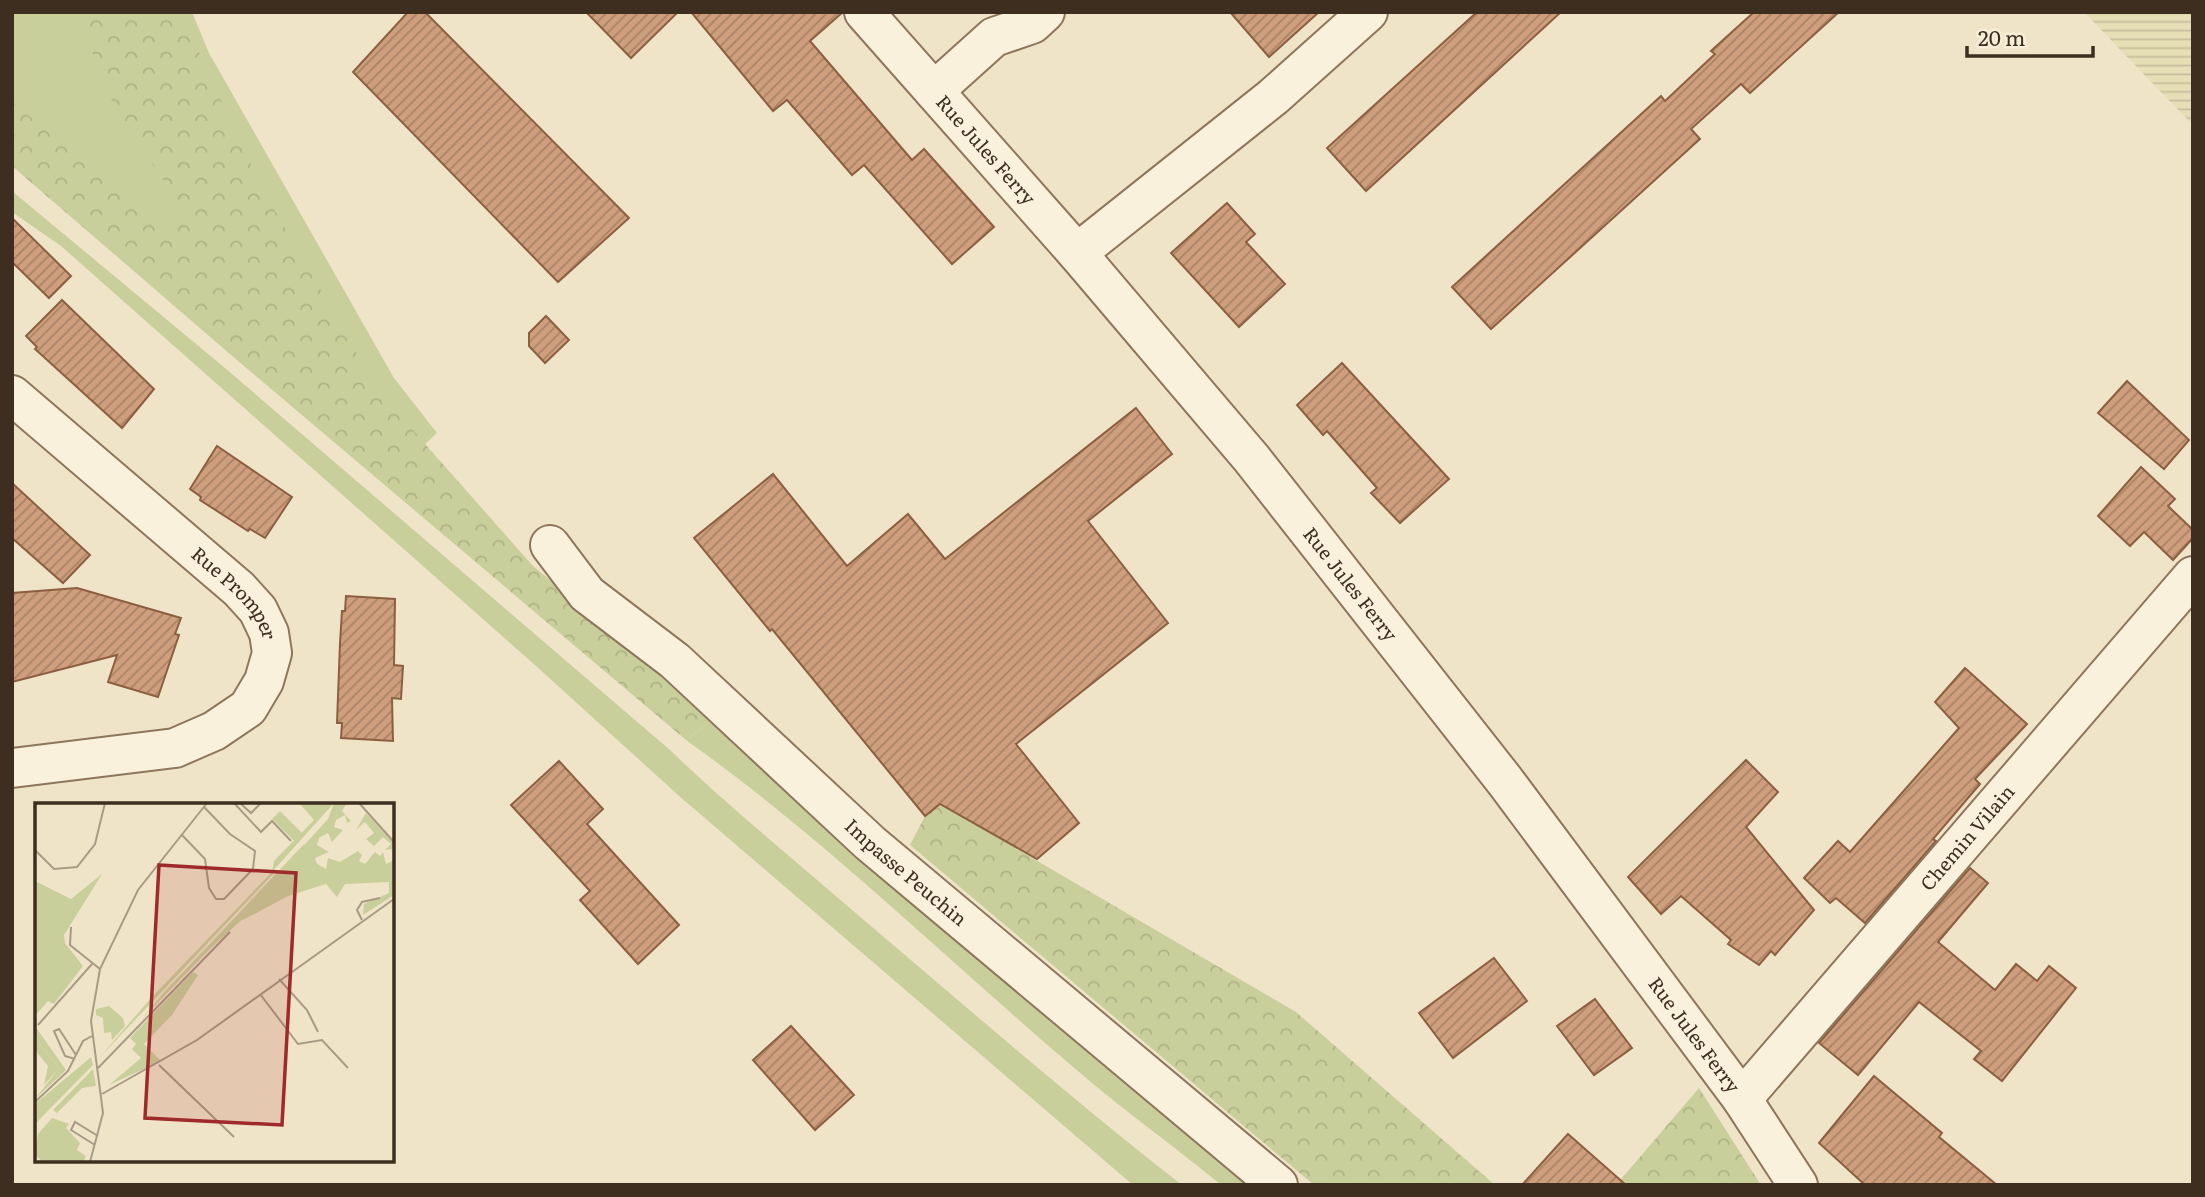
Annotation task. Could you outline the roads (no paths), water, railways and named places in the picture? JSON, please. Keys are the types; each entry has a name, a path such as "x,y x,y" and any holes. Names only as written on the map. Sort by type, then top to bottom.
{"street":[{"name":"Rue Jules Ferry","path":"864,12 1077,253 1252,459 1505,781 1742,1099 1798,1185"},
{"path":"934,91 994,37 1032,24 1045,12"},
{"path":"1077,253 1273,97 1368,12"},
{"name":"Rue Promper","path":"12,395 239,589 258,610 269,633 272,653 264,681 248,708 214,731 176,748 12,768"},
{"name":"Impasse Peuchin","path":"550,545 587,594 674,661 870,843 1278,1185"},
{"name":"Chemin Vilain","path":"1742,1099 2193,576"}]}
